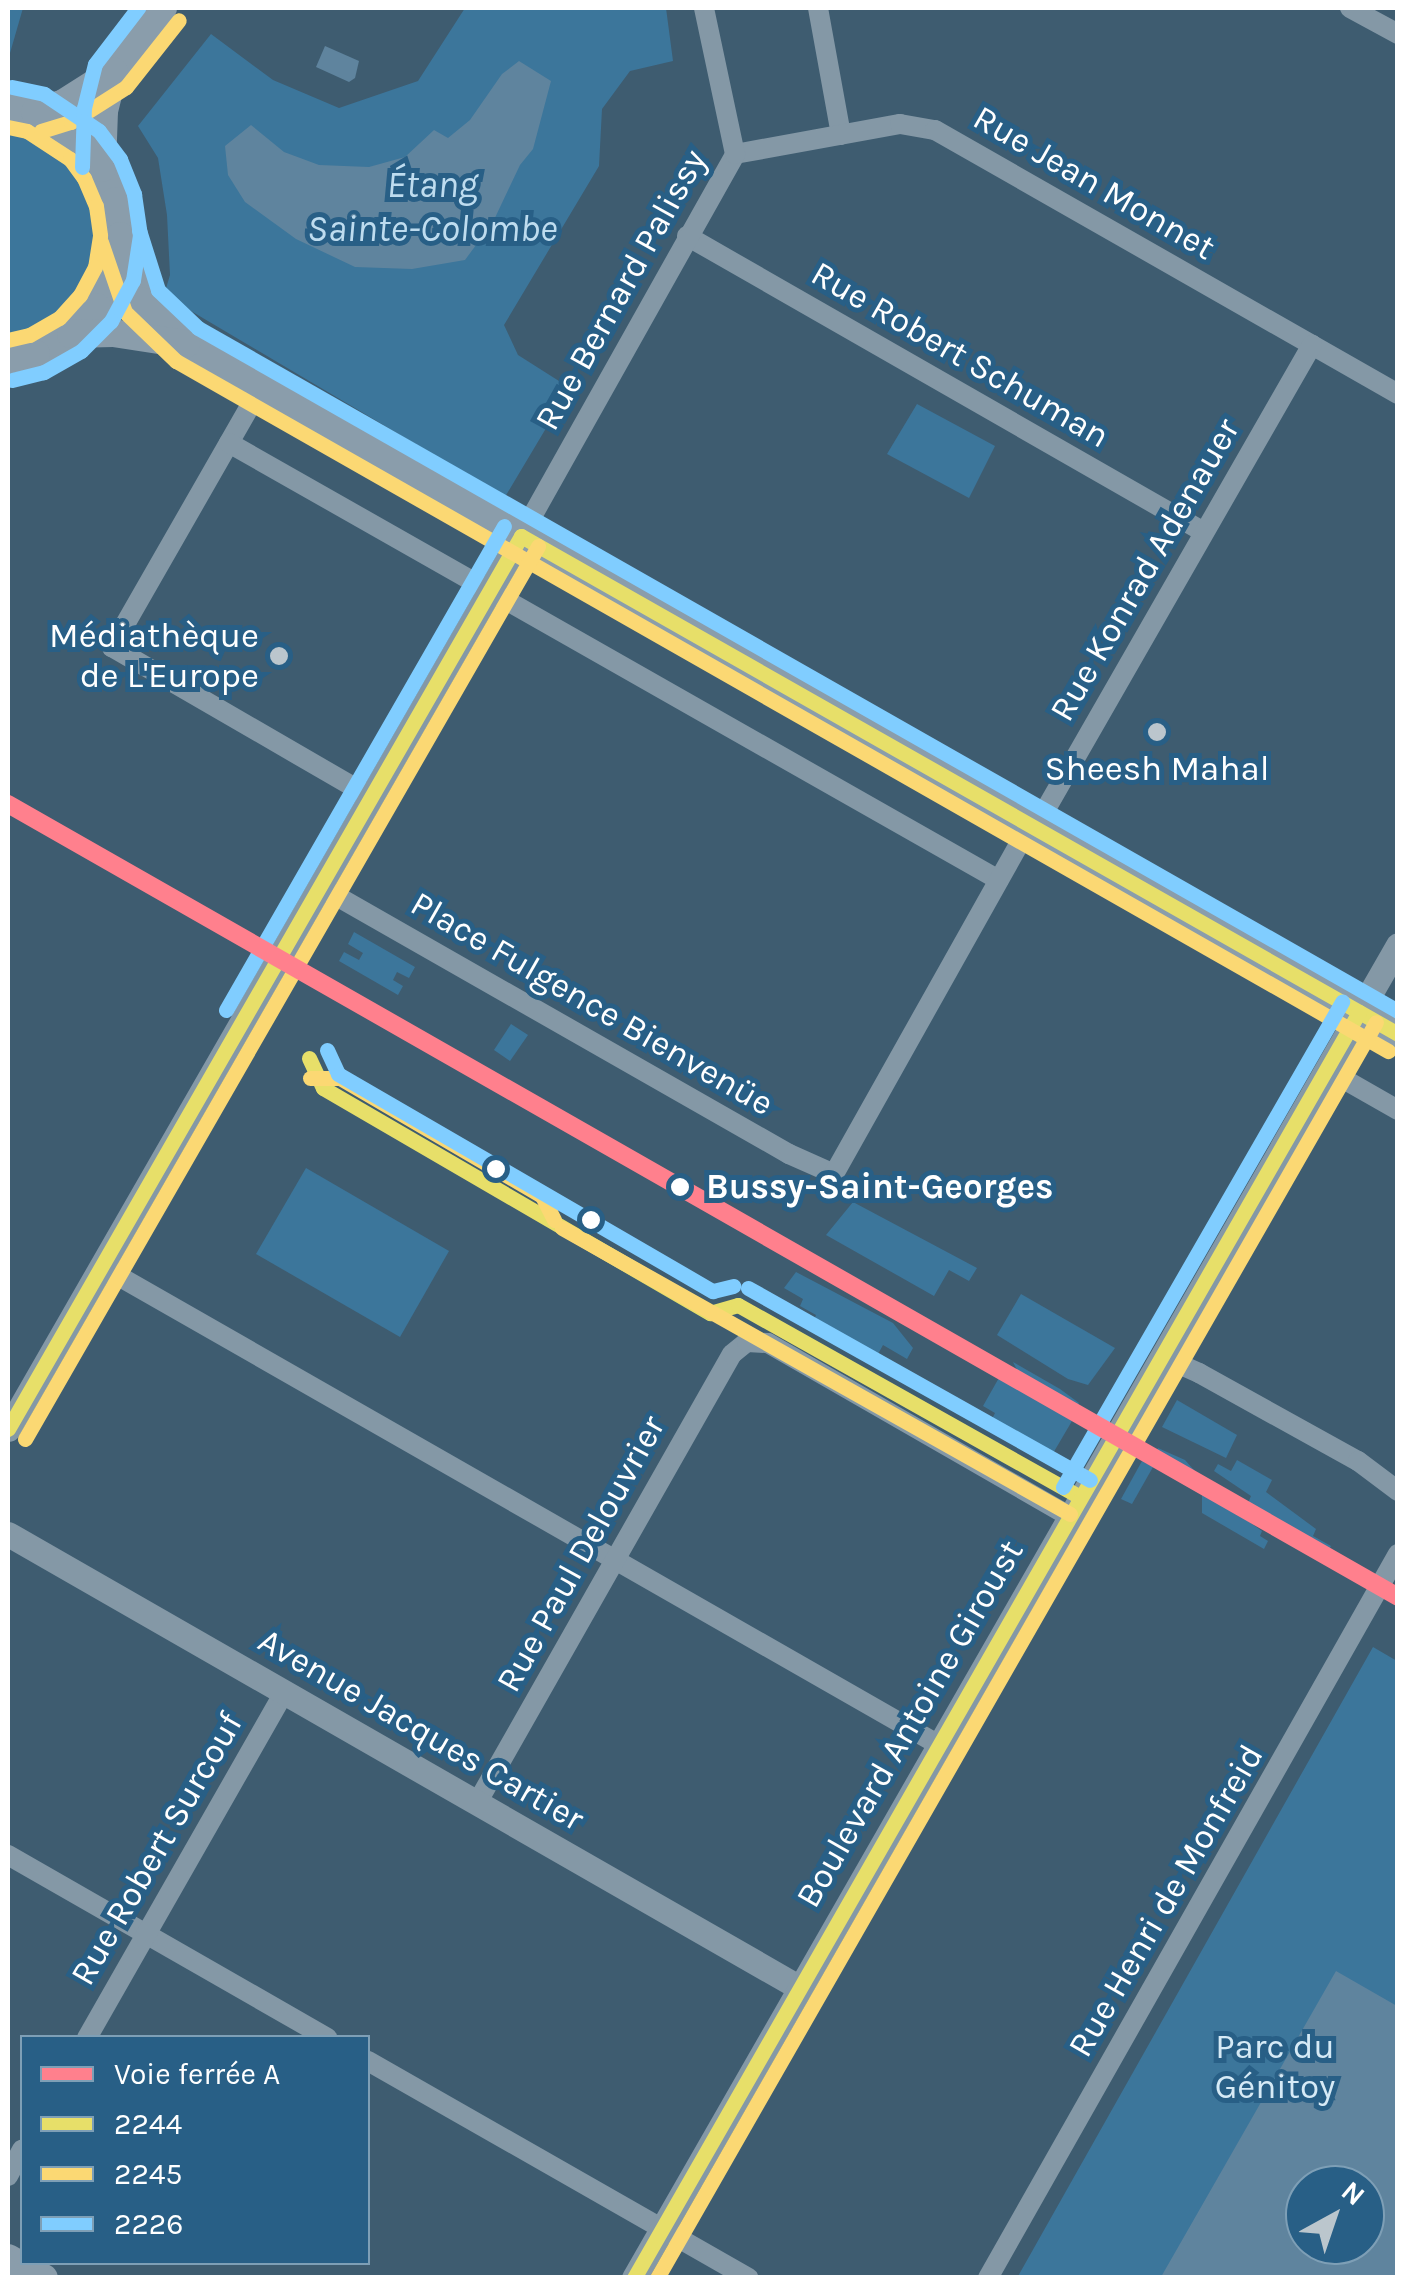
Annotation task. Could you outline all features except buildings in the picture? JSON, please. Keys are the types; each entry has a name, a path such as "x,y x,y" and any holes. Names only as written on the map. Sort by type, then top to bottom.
{"main road":[{"path":"21,109 62,104 114,71 162,8"},
{"path":"102,168 104,111 114,71"},
{"path":"21,109 84,144 102,168 116,201 120,236 140,300 186,344 1398,1034"},
{"path":"8,360 36,354 71,334 97,307 114,273 120,236"},
{"path":"71,334 114,333 186,344"},
{"path":"21,2265 44,2278"}],"street":[{"name":"Rue Bernard Palissy","path":"521,536 735,154 704,8"},
{"path":"818,8 841,134"},
{"path":"1350,8 1398,34"},
{"name":"Rue Jean Monnet","path":"735,154 900,124 935,130 1398,394"},
{"name":"Rue Robert Schuman","path":"686,236 1202,530"},
{"name":"Rue Konrad Adenauer","path":"834,1174 999,880 1312,345"},
{"path":"260,387 112,647 371,797"},
{"path":"229,443 999,880"},
{"path":"8,1429 521,536"},
{"name":"Place Fulgence Bienvenüe","path":"319,886 789,1154 834,1174"},
{"name":"Boulevard Antoine Giroust","path":"634,2278 1395,953"},
{"path":"1326,1069 1398,1110"},
{"path":"102,1266 938,1744"},
{"name":"Rue Paul Delouvrier","path":"477,1803 732,1354 747,1342 768,1344 1069,1516"},
{"path":"1162,1356 1199,1372 1358,1462 1398,1491"},
{"name":"Avenue Jacques Cartier","path":"8,1534 800,1988"},
{"name":"Rue Henri de Monfreid","path":"988,2278 1398,1554"},
{"name":"Rue Robert Surcouf","path":"89,2035 284,1692"},
{"path":"8,1855 322,2035"},
{"path":"370,2062 748,2278"},
{"path":"8,2176 20,2154"}],"green space":[{"path":"8,8 23,8 8,60"},
{"path":"465,8 666,8 673,61 630,71 602,109 599,166 504,325 518,355 570,388 505,497 164,295 170,275 167,215 158,158 138,126 211,34 273,80 339,108 418,81"},
{"path":"8,122 53,137 75,154 91,176 107,228 105,255 83,304 40,337 8,345"},
{"path":"917,404 995,446 969,498 887,454"},
{"path":"354,932 415,967 409,978 397,972 393,980 403,986 398,995 339,961 344,952 359,960 363,953 348,944"},
{"path":"511,1024 528,1035 510,1061 494,1050"},
{"path":"306,1168 449,1251 400,1337 256,1254"},
{"path":"853,1202 977,1268 969,1281 949,1270 934,1296 826,1235"},
{"path":"796,1272 893,1323 913,1348 907,1359 883,1345 877,1356 814,1320 816,1315 800,1306 803,1299 784,1288"},
{"path":"1021,1294 1115,1348 1088,1385 1068,1379 997,1335"},
{"path":"1013,1362 1079,1403 1077,1406 1019,1374"},
{"path":"1000,1376 1072,1421 1052,1455 991,1421 995,1413 983,1406"},
{"path":"1122,1376 1130,1380 1092,1449 1084,1444"},
{"path":"1154,1395 1162,1399 1124,1468 1116,1463"},
{"path":"1177,1400 1237,1435 1226,1458 1162,1427"},
{"path":"1158,1448 1185,1460 1209,1487 1234,1502 1231,1509 1262,1531 1260,1536 1268,1541 1264,1549 1202,1513 1202,1495 1169,1476 1172,1470 1154,1456"},
{"path":"1237,1460 1272,1480 1266,1492 1316,1529 1313,1536 1331,1546 1327,1554 1275,1531 1278,1524 1248,1503 1251,1496 1214,1471 1218,1464 1231,1471"},
{"path":"1142,1461 1153,1467 1132,1504 1121,1499"},
{"name":"Parc du Génitoy","path":"1373,1647 1397,1661 1397,2277 1017,2278"}],"water":[{"path":"325,46 359,61 355,78 349,82 316,67"},
{"name":"Étang Sainte-Colombe","path":"519,61 551,81 533,149 520,165 493,222 465,260 412,269 355,267 296,239 245,202 228,175 225,146 251,125 284,152 319,165 369,167 405,157 434,130 448,138 470,120 502,74"},
{"path":"1336,1971 1397,2006 1397,2277 1161,2277"}],"rail line":[{"name":"A","path":"8,804 1398,1597"}],"transit line":[{"name":"2226","path":"82,167 84,108 95,64 138,8"},
{"name":"2245","path":"41,131 71,122 126,87 179,20"},
{"name":"2226","path":"12,87 44,94 99,131 120,159 134,194 140,235 133,280 111,321 81,351 44,372 12,380"},
{"name":"2245","path":"8,127 27,131 70,159 84,178 96,206 100,236 95,267 80,295 59,318 29,335 8,340"},
{"name":"2226","path":"139,230 158,290 198,328 1398,1011"},
{"name":"2245","path":"101,242 125,312 176,361 1388,1051"},
{"name":"2226","path":"226,1010 504,526"},
{"name":"2244","path":"521,536 1398,1034"},
{"name":"2244","path":"8,1429 521,536"},
{"name":"2245","path":"25,1439 538,546"},
{"name":"2226","path":"1063,1487 1342,1002"},
{"name":"2244","path":"634,2278 1359,1012"},
{"name":"2245","path":"657,2278 1376,1022"},
{"name":"2226","path":"327,1050 338,1074 713,1291 733,1286"},
{"name":"2244","path":"309,1058 323,1088 710,1313 738,1305"},
{"name":"2245","path":"310,1078 340,1078 542,1196 554,1220"},
{"name":"2245","path":"562,1228 1070,1514"},
{"name":"2226","path":"748,1288 1090,1480"},
{"name":"2244","path":"738,1305 1080,1497"}],"place":[{"name":"Médiathèque de L'Europe","path":"279,656"},
{"name":"Sheesh Mahal","path":"1157,732"},
{"name":"Bussy-Saint-Georges","path":"680,1187"}]}
